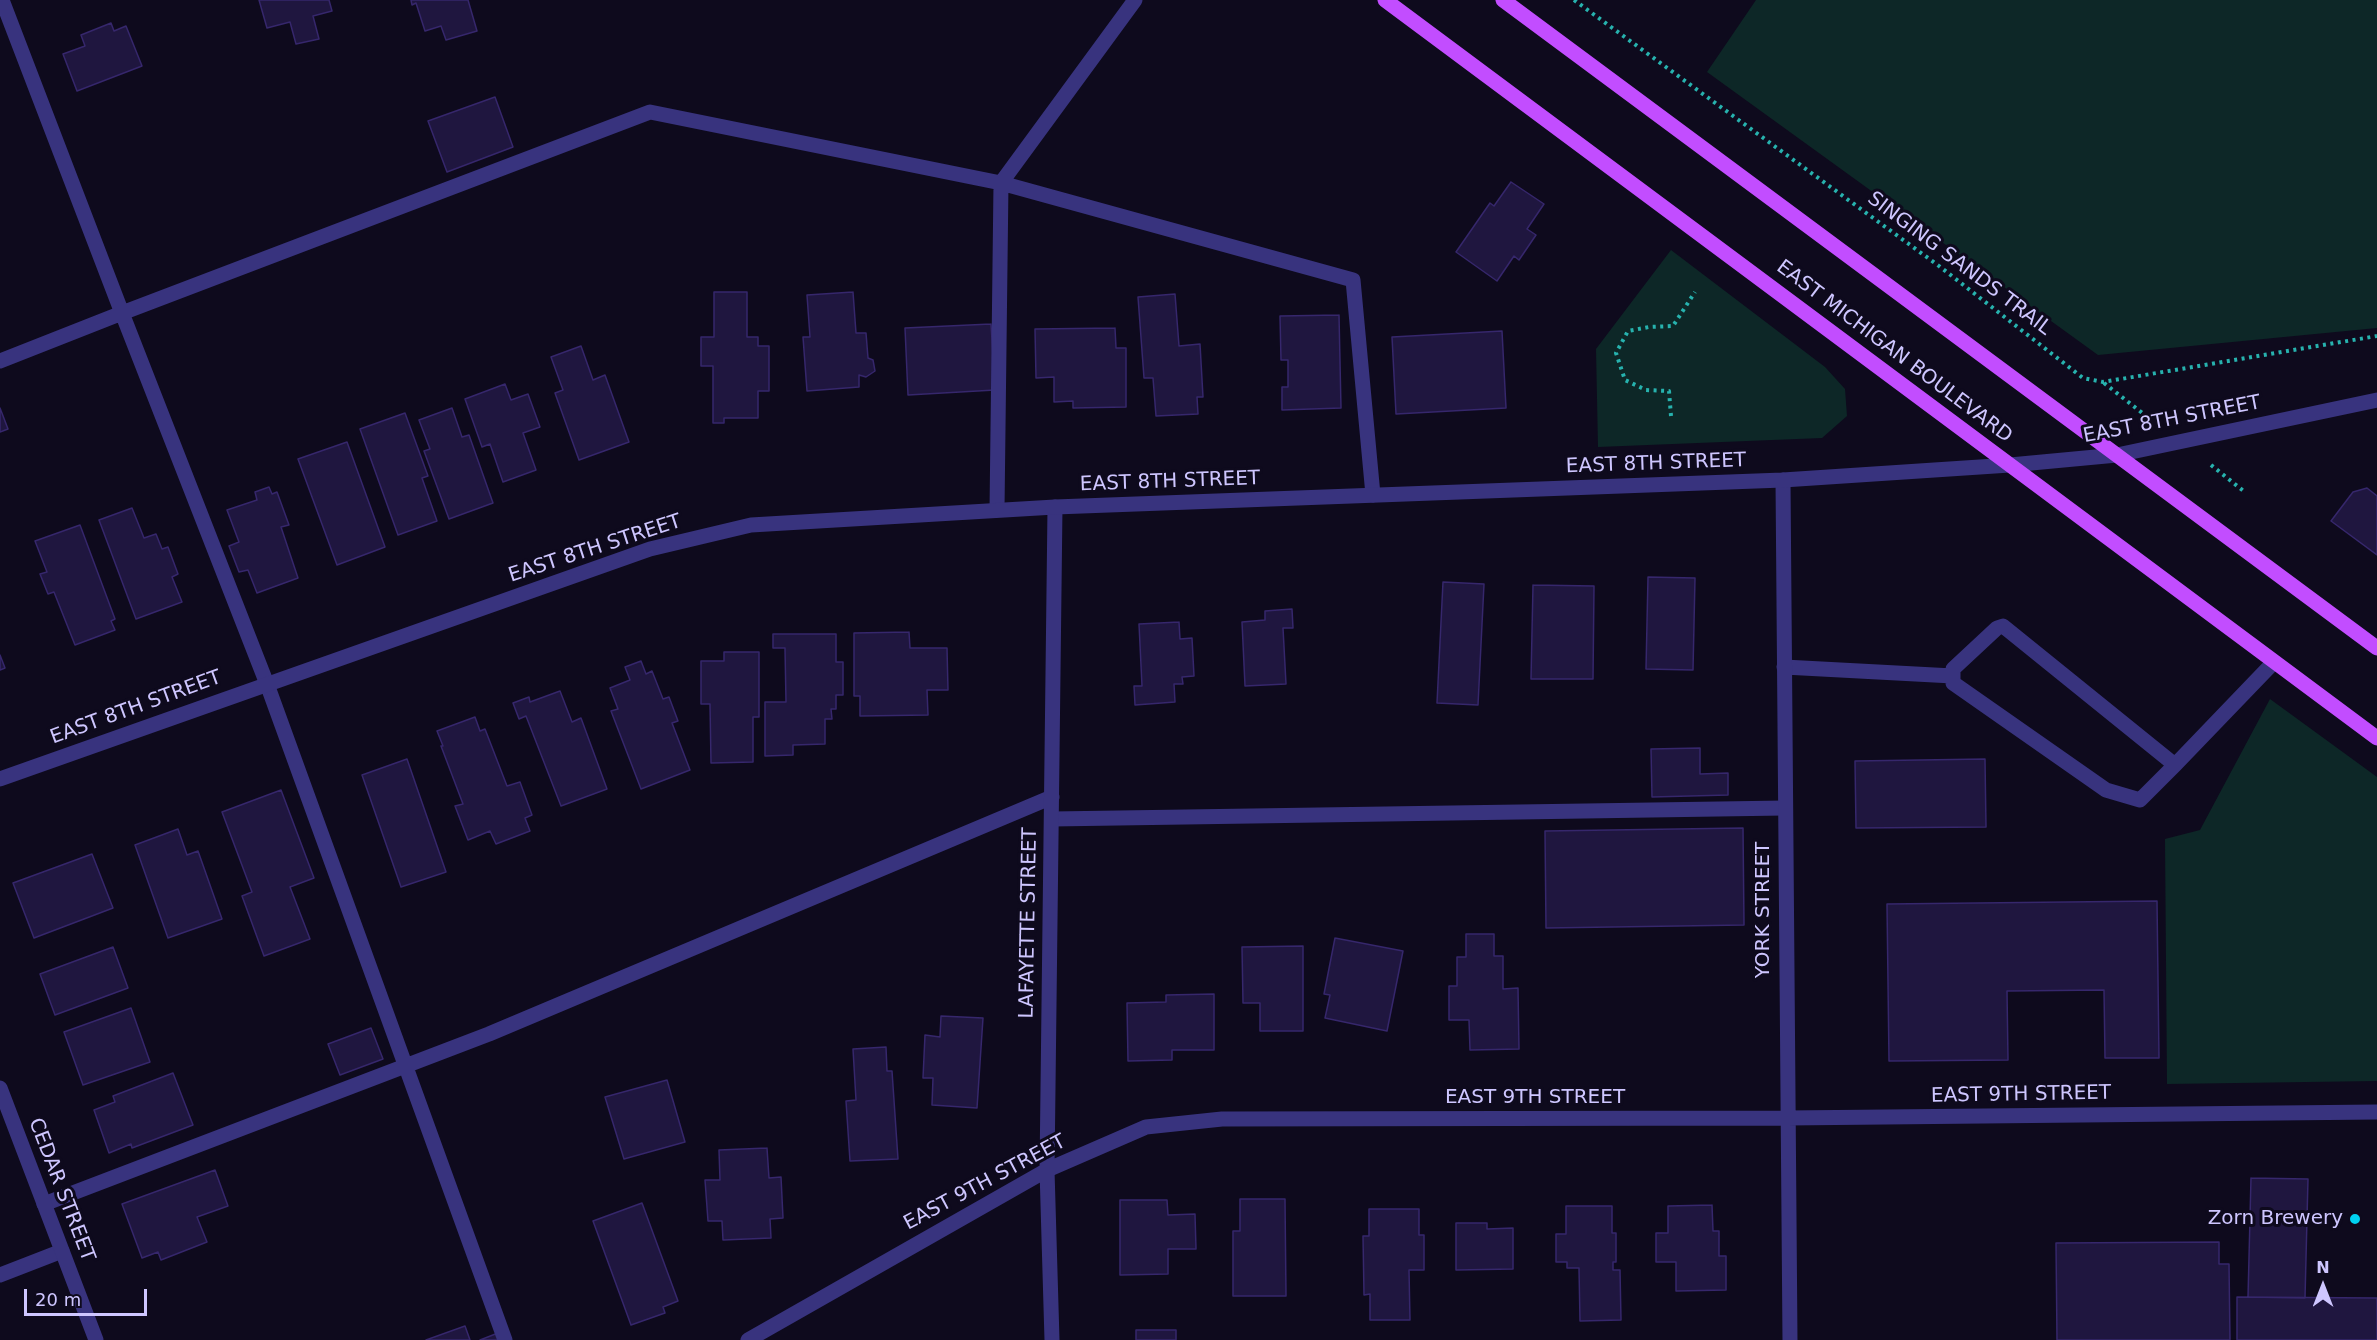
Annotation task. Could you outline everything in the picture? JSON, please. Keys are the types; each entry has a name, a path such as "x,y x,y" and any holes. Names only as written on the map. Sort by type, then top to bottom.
{"main road":[{"name":"EAST MICHIGAN BOULEVARD","path":"1385,0 2377,738"},
{"path":"1503,0 2377,648"}],"street":[{"path":"2,0 267,684 505,1340"},
{"path":"997,510 1001,183 1135,0"},
{"path":"0,361 650,112 1001,183 1353,280 1374,495"},
{"name":"EAST 8TH STREET","path":"0,779 650,549 751,525 1055,507 1783,480 2010,465 2117,455 2377,400"},
{"name":"YORK STREET","path":"1783,480 1790,1340"},
{"name":"LAFAYETTE STREET","path":"1052,1340 1047,1170 1055,507"},
{"path":"2175,765 2003,626 1997,628 1953,669 1953,683 2106,790 2140,800 2175,765 2274,662"},
{"path":"1784,667 1953,676"},
{"path":"44,1204 489,1034 1052,797"},
{"path":"1052,819 1785,808"},
{"name":"CEDAR STREET","path":"0,1088 96,1340"},
{"name":"EAST 9TH STREET","path":"748,1340 1047,1170 1146,1127 1222,1119 1787,1118 2377,1112"},
{"path":"0,1275 62,1251"}],"path":[{"name":"SINGING SANDS TRAIL","path":"1574,0 1939,266 2083,378 2103,382 2377,336"},
{"path":"1671,416 1669,391 1646,390 1625,380 1616,353 1628,331 1673,326 1695,292"}],"green space":[{"path":"1756,0 2377,0 2377,328 2098,355 1707,72"},
{"path":"1671,250 1825,367 1845,389 1847,416 1822,438 1598,447 1596,349"},
{"path":"2270,699 2377,777 2377,1081 2167,1084 2165,839 2200,830"}],"building":[{"path":"259,0 329,0 332,11 313,16 319,39 296,44 290,22 267,28"},
{"path":"411,0 468,0 477,31 446,40 441,26 425,31 416,3 412,5"},
{"path":"111,23 114,31 126,26 142,66 77,91 63,54 85,46 81,35"},
{"path":"495,97 513,147 447,172 428,121"},
{"path":"1511,182 1544,204 1527,229 1536,235 1519,260 1514,256 1497,281 1456,252 1490,203 1494,206"},
{"path":"714,292 747,292 747,337 758,337 758,346 769,346 769,391 758,391 758,418 724,418 724,423 713,423 713,366 701,366 701,337 714,337"},
{"path":"853,292 856,333 866,333 868,358 873,360 875,371 866,377 859,375 859,387 807,391 803,337 810,337 807,295"},
{"path":"1175,294 1179,346 1200,344 1203,397 1197,397 1198,414 1156,416 1153,378 1144,378 1138,297"},
{"path":"1339,315 1341,408 1282,410 1282,387 1288,387 1288,360 1281,360 1280,316"},
{"path":"991,324 995,390 908,395 905,328"},
{"path":"1115,328 1116,348 1126,348 1126,407 1073,408 1073,401 1054,402 1054,377 1036,378 1035,329"},
{"path":"1502,331 1506,408 1396,414 1392,337"},
{"path":"581,346 593,380 605,375 629,442 579,460 555,393 563,390 551,357"},
{"path":"505,384 511,400 528,394 540,427 523,433 536,470 503,482 490,444 482,447 465,399"},
{"path":"0,408 8,429 0,432"},
{"path":"452,408 462,437 469,435 493,503 449,519 424,451 430,449 419,420"},
{"path":"405,413 428,476 422,478 437,521 398,535 360,429"},
{"path":"347,442 385,547 337,565 298,459"},
{"path":"269,487 272,494 277,492 289,525 281,527 298,578 257,593 248,570 239,572 229,546 239,542 227,510 257,500 255,492"},
{"path":"2367,488 2377,496 2377,555 2331,521 2353,492"},
{"path":"132,508 144,538 156,534 162,549 168,547 178,574 172,577 182,602 136,619 99,520"},
{"path":"80,525 115,619 111,621 115,630 75,645 54,592 48,594 40,574 47,572 35,541"},
{"path":"1648,577 1695,578 1693,670 1646,669"},
{"path":"1443,582 1484,584 1478,705 1437,703"},
{"path":"1533,585 1594,586 1593,679 1531,679"},
{"path":"1292,609 1293,628 1283,628 1286,684 1245,686 1242,622 1265,620 1265,611"},
{"path":"1179,622 1180,639 1192,638 1194,676 1182,677 1183,684 1174,684 1175,702 1135,705 1134,686 1142,686 1139,624"},
{"path":"909,632 910,648 947,648 948,690 927,690 928,715 860,716 860,696 854,696 854,633"},
{"path":"773,634 836,634 836,662 843,662 843,695 836,695 836,709 831,709 832,719 825,719 825,744 793,745 793,755 765,756 765,702 786,702 785,648 773,648"},
{"path":"724,652 759,652 759,717 753,717 753,762 711,763 710,704 701,704 701,661 724,661"},
{"path":"0,655 5,668 0,670"},
{"path":"641,661 646,674 652,671 663,699 669,697 678,721 672,723 690,770 641,789 611,711 618,709 610,688 630,680 625,667"},
{"path":"560,691 572,722 581,718 607,789 561,806 526,716 519,719 513,703 529,697 530,702"},
{"path":"475,717 480,731 485,729 507,786 520,782 532,815 525,818 530,831 496,844 490,831 468,840 455,806 463,804 437,731"},
{"path":"1700,748 1700,774 1728,773 1728,795 1652,797 1651,749"},
{"path":"407,759 446,872 401,887 362,775"},
{"path":"1985,759 1986,827 1856,828 1855,761"},
{"path":"281,790 314,878 290,887 310,939 264,956 242,896 252,892 222,812"},
{"path":"1743,828 1744,925 1546,928 1545,831"},
{"path":"178,829 187,855 198,851 222,919 168,938 135,845"},
{"path":"92,854 113,908 34,938 13,883"},
{"path":"2157,901 2159,1058 2105,1058 2104,990 2007,991 2008,1060 1889,1061 1887,904"},
{"path":"1466,934 1494,934 1494,956 1503,956 1503,989 1518,988 1519,1049 1470,1050 1469,1020 1449,1020 1449,986 1457,986 1457,957 1466,957"},
{"path":"1335,938 1403,951 1387,1031 1325,1018 1330,995 1324,994"},
{"path":"1303,946 1303,1031 1260,1031 1260,1003 1243,1003 1242,947"},
{"path":"113,947 128,988 55,1015 40,974"},
{"path":"1214,994 1214,1050 1172,1050 1172,1060 1128,1061 1127,1003 1166,1002 1166,995"},
{"path":"131,1008 150,1062 83,1085 64,1032"},
{"path":"941,1016 983,1018 977,1108 932,1105 933,1078 923,1078 925,1035 940,1037"},
{"path":"371,1028 383,1059 340,1075 328,1044"},
{"path":"886,1047 887,1071 892,1071 898,1159 850,1161 846,1101 856,1100 853,1049"},
{"path":"173,1073 193,1125 132,1148 131,1144 109,1153 94,1110 115,1102 113,1096"},
{"path":"667,1080 685,1142 624,1159 605,1097"},
{"path":"767,1148 769,1178 781,1177 783,1218 770,1219 771,1238 723,1240 722,1221 708,1221 705,1180 720,1180 719,1150"},
{"path":"215,1170 228,1206 197,1217 207,1242 161,1260 158,1252 142,1258 122,1204"},
{"path":"2251,1178 2308,1179 2305,1298 2248,1297"},
{"path":"1240,1199 1285,1199 1286,1296 1233,1296 1233,1231 1240,1231"},
{"path":"1120,1200 1167,1200 1168,1215 1195,1214 1196,1249 1168,1249 1168,1274 1120,1275"},
{"path":"642,1203 678,1301 663,1307 665,1313 631,1325 593,1221"},
{"path":"1712,1205 1713,1231 1719,1231 1719,1256 1726,1256 1726,1290 1676,1291 1676,1262 1656,1262 1656,1233 1668,1233 1668,1206"},
{"path":"1566,1206 1612,1206 1612,1233 1616,1233 1616,1262 1613,1262 1613,1270 1620,1270 1621,1320 1580,1321 1579,1268 1567,1268 1567,1262 1556,1262 1556,1234 1566,1234"},
{"path":"1369,1209 1419,1209 1419,1235 1424,1235 1424,1270 1409,1270 1410,1320 1370,1320 1370,1294 1364,1295 1363,1236 1369,1236"},
{"path":"1456,1223 1487,1223 1487,1229 1513,1228 1513,1269 1456,1270"},
{"path":"2219,1242 2219,1264 2229,1264 2230,1340 2057,1340 2056,1243"},
{"path":"2237,1297 2377,1298 2377,1340 2237,1340"},
{"path":"465,1326 470,1340 426,1340"},
{"path":"1136,1330 1176,1330 1176,1340 1136,1340"},
{"path":"498,1333 500,1340 480,1340"}],"place":[{"name":"Zorn Brewery","path":"2355,1219"}]}
